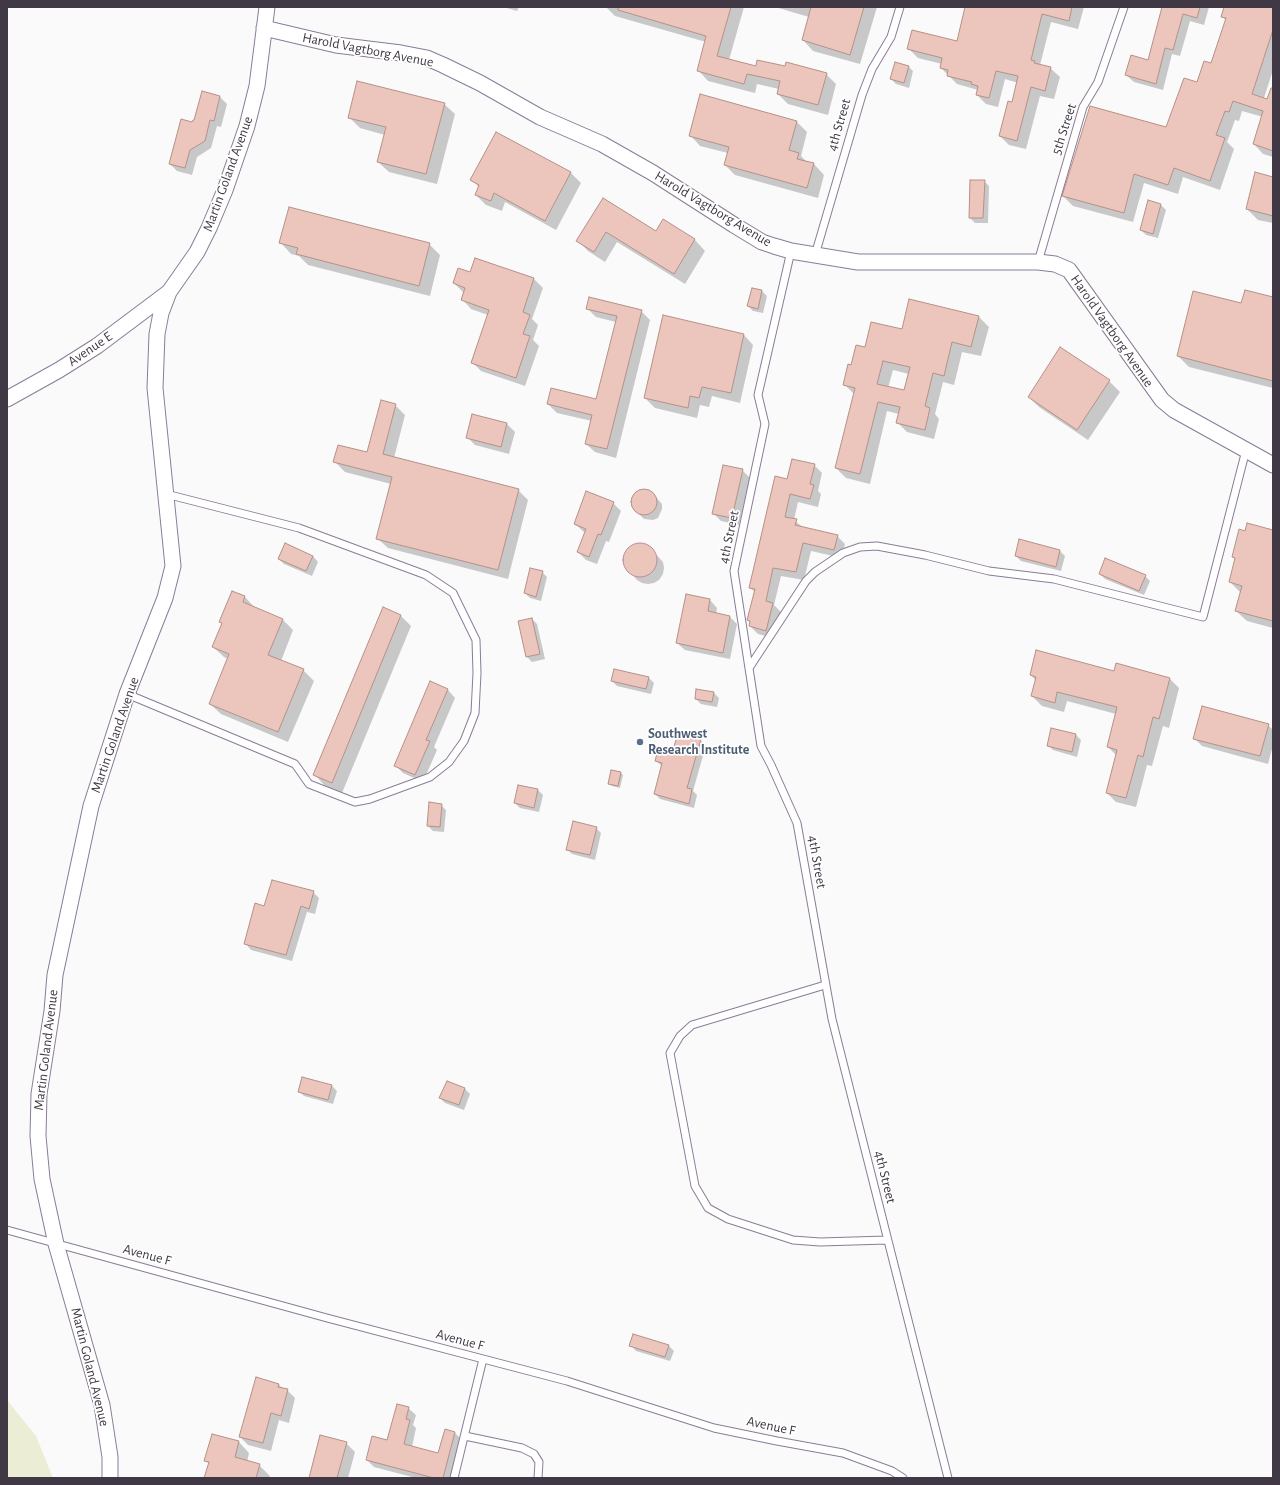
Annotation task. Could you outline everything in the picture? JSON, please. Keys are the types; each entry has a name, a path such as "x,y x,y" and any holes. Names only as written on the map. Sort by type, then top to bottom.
{"street":[{"name":"Martin Goland Avenue","path":"110,1478 110,1457 102,1405 56,1244 42,1179 38,1136 39,1094 52,1011 55,975 91,806 127,694 165,598 173,566 155,388 156,334 161,313 169,292 197,252 209,228 225,190 247,126 257,86 268,7"},
{"name":"Harold Vagtborg Avenue","path":"264,28 336,46 401,53 427,58 443,64 540,117 576,132 653,173 762,242 791,251 858,262 1038,262 1055,264 1069,270 1162,400 1174,410 1273,464"},
{"name":"Avenue E","path":"7,399 59,370 97,346 169,292"}],"lane":[{"name":"4th Street","path":"815,256 862,95 872,69 891,37 900,7"},
{"name":"5th Street","path":"1038,262 1083,106 1098,82 1124,7"},
{"name":"4th Street","path":"791,251 758,395 765,424 734,571 761,746 797,823 832,1019 948,1478"},
{"path":"749,668 806,581 815,572 843,553 860,548 877,546 925,555 989,571 1054,579 1203,617 1246,450"},
{"path":"127,694 295,764 309,784 355,802 370,799 430,777 449,762 464,742 475,713 477,673 476,640 453,593 426,575 299,528 166,494"},
{"path":"826,985 692,1025 680,1036 670,1053 695,1186 708,1208 728,1219 793,1240 820,1242 887,1240"},
{"name":"Avenue F","path":"7,1230 567,1381 714,1428 843,1453 892,1471 903,1478"},
{"path":"454,1478 483,1359"},
{"path":"465,1436 522,1448 534,1454 539,1462 538,1478"}],"green space":[{"path":"7,1400 36,1436 53,1478 7,1478"}],"building":[{"path":"618,7 731,7 717,56 756,66 757,60 785,66 786,62 827,73 818,105 777,94 780,81 747,74 744,84 697,71 706,36 618,10"},
{"path":"811,7 864,7 850,55 802,40"},
{"path":"965,7 1072,7 1069,21 1042,14 1031,60 1035,61 1034,63 1051,67 1045,91 1031,87 1017,141 999,136 1008,101 1012,102 1018,76 996,71 989,98 976,95 978,86 971,84 972,82 947,76 948,70 940,68 942,58 907,49 912,30 957,41"},
{"path":"1162,7 1200,7 1197,18 1183,14 1173,50 1165,48 1156,84 1125,75 1131,55 1148,60"},
{"path":"1224,7 1273,7 1273,30 1252,94 1267,99 1271,88 1273,88 1273,151 1253,144 1263,111 1233,101 1229,112 1225,111 1216,135 1225,138 1210,181 1174,168 1168,185 1134,174 1124,213 1062,196 1090,106 1166,127 1184,78 1197,82 1204,61 1211,63 1226,18 1221,17"},
{"path":"895,62 909,66 904,83 890,79"},
{"path":"357,81 445,103 426,174 377,162 386,127 348,118"},
{"path":"202,91 220,96 214,121 210,120 205,141 190,150 185,168 169,164 181,119 192,122 194,120"},
{"path":"700,94 797,121 789,150 799,153 797,159 814,163 807,188 724,165 729,147 689,136"},
{"path":"496,132 571,172 545,221 494,193 491,201 475,195 479,185 470,180"},
{"path":"1255,172 1273,177 1273,216 1246,209"},
{"path":"970,180 985,180 983,218 969,218"},
{"path":"603,198 656,231 663,219 695,239 674,274 606,232 594,252 576,241"},
{"path":"1148,200 1161,204 1153,234 1140,230"},
{"path":"289,207 430,243 419,286 296,254 298,248 279,243"},
{"path":"475,258 534,278 523,312 530,315 523,334 530,336 516,378 471,363 489,310 461,300 465,288 453,283 458,268 470,272"},
{"path":"752,288 762,290 758,309 747,306"},
{"path":"1245,290 1273,297 1273,381 1177,356 1193,291 1241,303"},
{"path":"589,297 642,310 607,449 585,444 592,415 547,404 551,388 596,399 617,316 586,309"},
{"path":"909,299 979,316 971,347 952,342 944,376 933,373 925,406 930,408 925,430 896,423 900,407 878,402 860,474 835,468 855,388 843,385 848,364 851,365 856,345 865,347 871,322 902,329","holes":["883,361 910,367 904,390 877,384"]},
{"path":"663,315 744,334 731,393 702,387 699,398 690,396 688,408 644,398"},
{"path":"1060,347 1110,380 1077,430 1028,397"},
{"path":"381,400 396,404 383,454 519,489 498,570 376,539 392,477 333,462 338,445 367,452"},
{"path":"472,414 507,423 501,447 466,438"},
{"path":"792,459 815,464 810,484 814,485 810,499 790,494 785,517 797,519 795,525 838,535 834,550 803,543 796,572 773,568 766,601 773,603 766,631 749,626 750,621 747,620 755,589 749,588 775,476 787,479"},
{"path":"723,465 743,469 732,518 712,514"},
{"path":"644,489 653,493 657,502 653,511 644,515 635,511 631,502 635,493"},
{"path":"586,491 614,502 601,535 598,534 589,557 577,552 586,529 574,524"},
{"path":"1247,523 1273,530 1273,621 1235,611 1242,586 1229,582 1235,558 1232,557 1239,529 1245,531"},
{"path":"1019,539 1060,550 1056,567 1015,556"},
{"path":"285,543 313,556 306,571 278,559"},
{"path":"640,543 652,548 657,560 652,572 640,577 628,572 623,560 628,548"},
{"path":"1105,558 1146,575 1139,591 1099,574"},
{"path":"530,568 543,571 536,597 524,593"},
{"path":"232,591 245,596 243,602 283,619 268,655 304,669 278,732 209,704 229,654 212,647 222,623 219,622"},
{"path":"686,594 710,599 708,611 730,616 723,653 676,643"},
{"path":"383,607 401,615 332,783 313,775"},
{"path":"532,618 540,654 526,657 518,621"},
{"path":"1036,650 1114,671 1116,663 1170,678 1159,719 1153,717 1143,757 1138,755 1126,798 1106,793 1117,750 1107,747 1117,707 1057,692 1055,703 1031,696 1036,677 1030,675"},
{"path":"614,669 649,677 646,689 611,681"},
{"path":"430,681 448,689 426,740 430,741 415,775 394,766"},
{"path":"696,689 714,692 712,702 695,699"},
{"path":"1202,706 1269,724 1260,756 1193,739"},
{"path":"1051,728 1076,734 1072,752 1047,746"},
{"path":"678,733 701,739 687,788 692,789 689,804 654,794 662,763 655,761 659,746 673,750"},
{"path":"611,770 621,772 618,786 608,784"},
{"path":"518,785 538,789 534,808 514,803"},
{"path":"429,802 442,804 440,827 427,826"},
{"path":"573,821 597,827 590,855 566,850"},
{"path":"272,880 314,891 309,909 301,906 286,955 244,944 255,903 264,906"},
{"path":"302,1077 332,1085 328,1100 298,1092"},
{"path":"447,1081 465,1088 459,1105 439,1098"},
{"path":"633,1334 669,1345 665,1357 629,1346"},
{"path":"256,1377 279,1384 278,1387 288,1389 281,1416 271,1413 263,1443 239,1437"},
{"path":"397,1404 409,1407 406,1419 410,1420 404,1444 438,1453 445,1429 455,1432 443,1478 434,1478 366,1460 372,1436 387,1440"},
{"path":"212,1434 239,1441 235,1457 260,1464 256,1478 204,1478 209,1462 204,1461"},
{"path":"320,1435 347,1442 337,1478 309,1478"}],"place":[{"name":"Southwest Research Institute","path":"640,742"}]}
